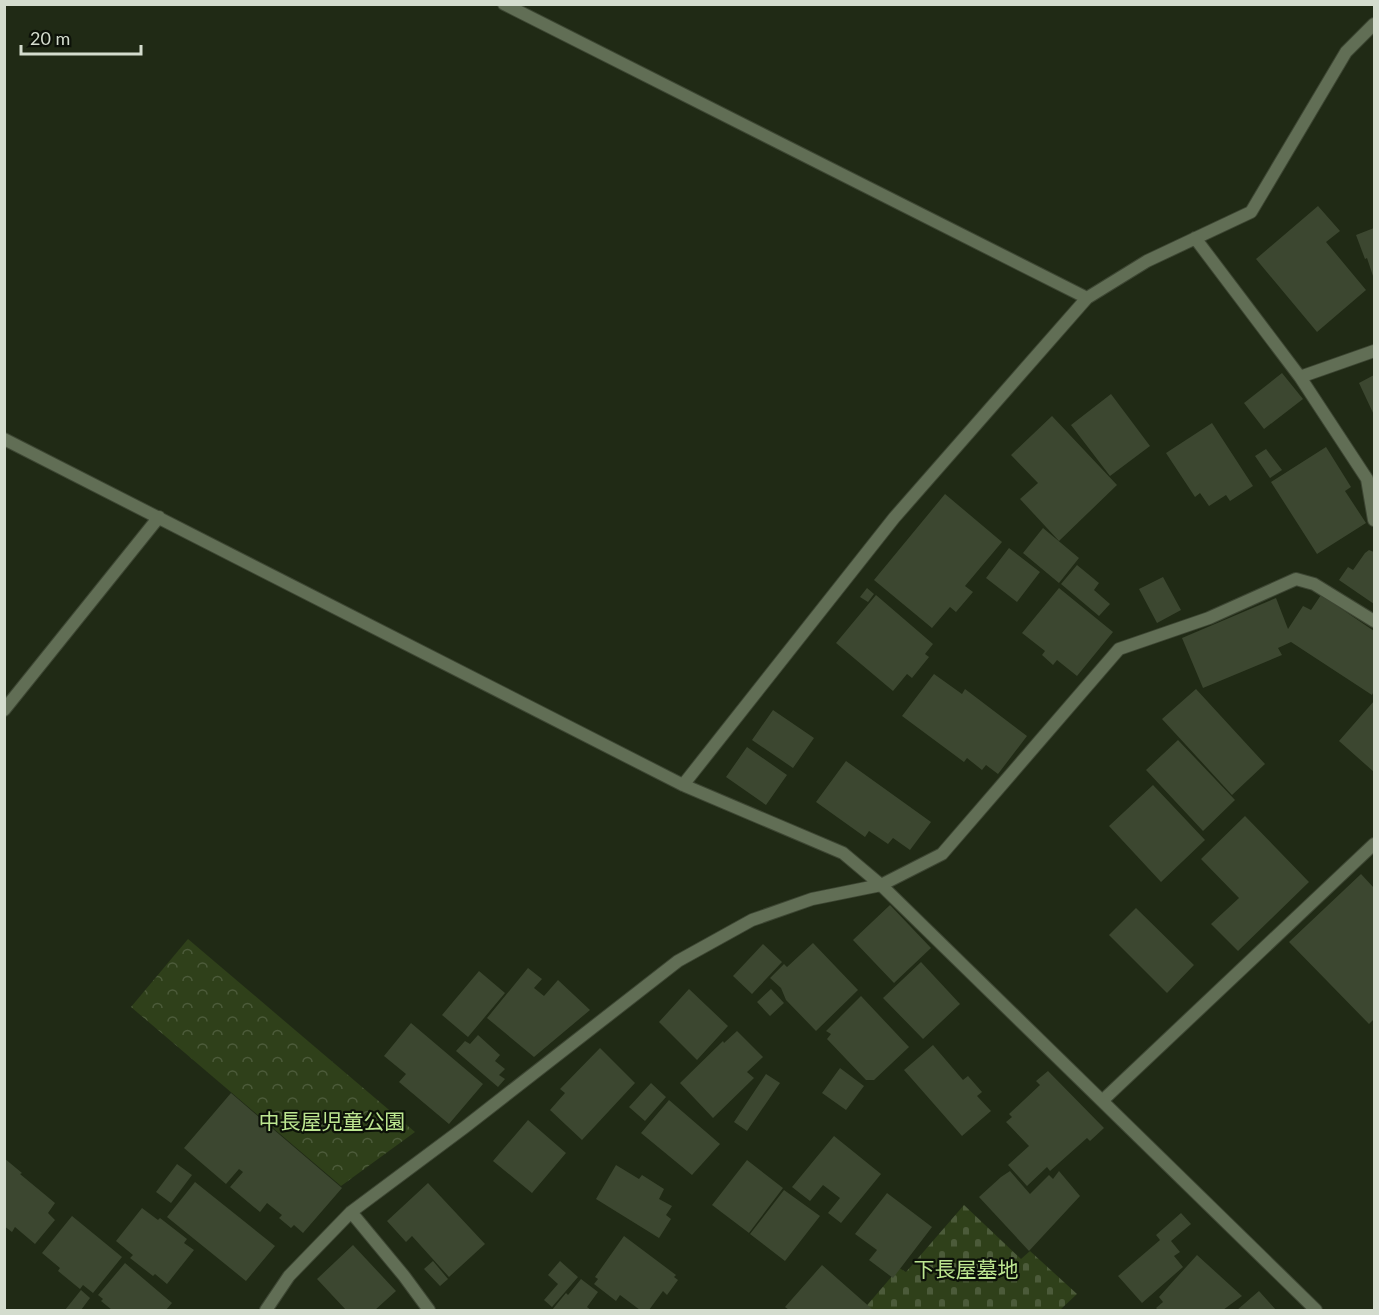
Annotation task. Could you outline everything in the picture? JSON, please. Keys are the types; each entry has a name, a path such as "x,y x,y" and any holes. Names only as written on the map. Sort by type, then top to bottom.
{"street":[{"path":"504,4 1087,298"},
{"path":"683,785 894,518 1087,298 1147,261 1251,212 1346,52 1374,24"},
{"path":"1195,238 1300,377 1367,479 1374,520"},
{"path":"1300,377 1374,351"},
{"path":"4,439 683,785 843,853 881,885 1316,1311"},
{"path":"4,710 159,517"},
{"path":"266,1311 289,1276 351,1212 465,1127 678,961 752,920 812,899 881,885 942,854 1119,649 1209,618 1296,579 1314,584 1374,621"},
{"path":"1102,1101 1374,844"},
{"path":"351,1212 404,1276 429,1311"}],"green space":[{"name":"中長屋児童公園","path":"188,939 415,1132 341,1186 131,1007"},
{"name":"下長屋墓地","path":"964,1205 1021,1259 1030,1251 1077,1294 1060,1310 863,1310 899,1268 906,1272"}],"building":[{"path":"1318,206 1340,231 1326,242 1366,290 1317,332 1256,259"},
{"path":"1374,228 1374,279 1356,235"},
{"path":"1282,373 1303,399 1264,429 1244,403"},
{"path":"1374,375 1374,415 1359,383"},
{"path":"1111,394 1150,446 1110,476 1071,425"},
{"path":"1052,416 1117,485 1059,541 1020,499 1038,483 1011,455"},
{"path":"1212,423 1253,486 1230,501 1226,495 1209,506 1200,493 1195,497 1166,453"},
{"path":"1326,447 1351,487 1345,491 1366,523 1317,554 1271,482"},
{"path":"1266,449 1282,470 1270,478 1255,456"},
{"path":"945,494 1002,542 965,586 973,592 956,612 950,607 932,628 874,580"},
{"path":"1043,528 1079,558 1059,583 1023,553"},
{"path":"1009,548 1040,572 1017,602 986,578"},
{"path":"1369,550 1374,552 1374,604 1339,580 1348,567 1353,570"},
{"path":"1077,565 1099,583 1094,590 1110,604 1099,616 1061,584"},
{"path":"1163,577 1181,610 1157,623 1139,589"},
{"path":"867,588 874,594 868,602 860,597"},
{"path":"1059,588 1113,632 1077,676 1057,660 1053,665 1042,655 1045,651 1022,633"},
{"path":"876,595 933,644 925,654 929,657 912,678 907,674 893,691 836,643"},
{"path":"1321,595 1374,631 1374,691 1372,695 1291,642 1278,648 1282,655 1203,688 1182,638 1276,598 1288,629 1303,606 1311,610"},
{"path":"934,674 962,694 965,689 1027,736 998,774 986,765 982,770 967,758 964,762 902,716"},
{"path":"1196,689 1265,764 1232,795 1162,719"},
{"path":"1374,701 1374,772 1339,741"},
{"path":"773,710 814,738 793,768 752,740"},
{"path":"1178,740 1235,800 1203,831 1146,770"},
{"path":"747,747 787,775 766,805 726,777"},
{"path":"846,761 931,822 910,850 893,838 888,844 869,831 865,837 816,802"},
{"path":"1153,785 1205,840 1161,882 1109,826"},
{"path":"1245,816 1309,882 1238,951 1211,924 1239,898 1201,859"},
{"path":"1361,874 1374,888 1374,1019 1369,1024 1289,942"},
{"path":"890,905 931,948 894,983 853,940"},
{"path":"1136,908 1194,965 1167,993 1109,935"},
{"path":"813,943 858,990 816,1031 786,1000 781,988 770,978 784,964 787,967"},
{"path":"763,944 782,962 752,994 733,976"},
{"path":"921,962 960,1004 923,1039 883,998"},
{"path":"528,968 542,979 534,988 544,996 558,980 590,1010 534,1057 487,1018"},
{"path":"479,971 505,993 468,1037 442,1015"},
{"path":"689,989 728,1026 697,1060 659,1022"},
{"path":"771,989 784,1003 770,1016 757,1002"},
{"path":"861,996 909,1047 874,1080 866,1080 827,1039 831,1034 826,1031"},
{"path":"411,1023 483,1084 449,1124 399,1082 406,1074 384,1056"},
{"path":"737,1031 763,1057 747,1072 754,1078 713,1118 680,1083 723,1041 724,1043"},
{"path":"478,1035 500,1055 495,1061 505,1069 499,1075 505,1079 498,1087 456,1051 465,1041 470,1044"},
{"path":"933,1045 963,1080 968,1076 982,1092 977,1096 991,1111 962,1136 904,1070"},
{"path":"600,1048 635,1083 582,1140 550,1110 565,1093 560,1089"},
{"path":"840,1068 864,1086 846,1110 822,1093"},
{"path":"1048,1071 1104,1128 1090,1141 1087,1138 1050,1171 1047,1167 1027,1186 1008,1165 1029,1146 1006,1122 1012,1117 1009,1114 1040,1085 1036,1081"},
{"path":"766,1074 780,1083 747,1131 734,1122"},
{"path":"651,1083 666,1097 645,1121 629,1107"},
{"path":"231,1093 342,1188 303,1233 294,1225 291,1228 279,1218 282,1215 267,1203 260,1212 230,1187 243,1172 239,1169 226,1184 184,1148"},
{"path":"669,1100 720,1144 692,1175 641,1133"},
{"path":"528,1120 566,1153 532,1193 493,1161"},
{"path":"834,1136 881,1174 841,1223 828,1213 840,1198 823,1185 810,1201 792,1187"},
{"path":"4,1158 55,1203 48,1213 55,1220 35,1244 15,1227 12,1232 4,1226"},
{"path":"747,1160 783,1188 749,1233 712,1205"},
{"path":"177,1164 192,1175 171,1203 156,1192"},
{"path":"616,1165 639,1179 642,1175 664,1189 659,1199 672,1206 666,1215 671,1219 659,1238 596,1199"},
{"path":"1010,1171 1030,1194 1049,1175 1053,1179 1059,1171 1080,1196 1029,1251 979,1197"},
{"path":"195,1182 275,1246 246,1281 167,1217"},
{"path":"428,1183 485,1244 449,1277 412,1236 406,1242 387,1221"},
{"path":"784,1190 820,1216 785,1261 750,1234"},
{"path":"887,1193 932,1227 893,1278 869,1260 877,1250 855,1234"},
{"path":"142,1208 158,1220 160,1218 187,1239 184,1243 194,1250 167,1284 130,1258 133,1255 116,1241"},
{"path":"1181,1213 1191,1224 1171,1241 1180,1252 1174,1256 1183,1267 1142,1303 1118,1276 1160,1240 1156,1235"},
{"path":"72,1216 122,1257 93,1293 83,1285 80,1289 58,1271 60,1268 42,1253"},
{"path":"624,1236 676,1275 674,1277 678,1280 667,1295 663,1291 649,1310 640,1310 620,1295 616,1301 594,1284 598,1279 595,1277"},
{"path":"353,1245 396,1291 375,1310 346,1310 317,1279"},
{"path":"1197,1255 1242,1296 1223,1310 1158,1310 1156,1308 1163,1302 1159,1297"},
{"path":"433,1261 448,1279 440,1286 424,1269"},
{"path":"560,1261 578,1277 552,1307 544,1300 558,1284 548,1275"},
{"path":"125,1263 172,1303 166,1310 112,1310 101,1301 103,1299 98,1295"},
{"path":"822,1265 872,1309 789,1310 785,1307"},
{"path":"581,1279 598,1292 587,1307 591,1310 552,1310 566,1293 568,1295"},
{"path":"81,1290 90,1298 81,1310 65,1310"},
{"path":"1259,1291 1276,1310 1237,1310"}]}
